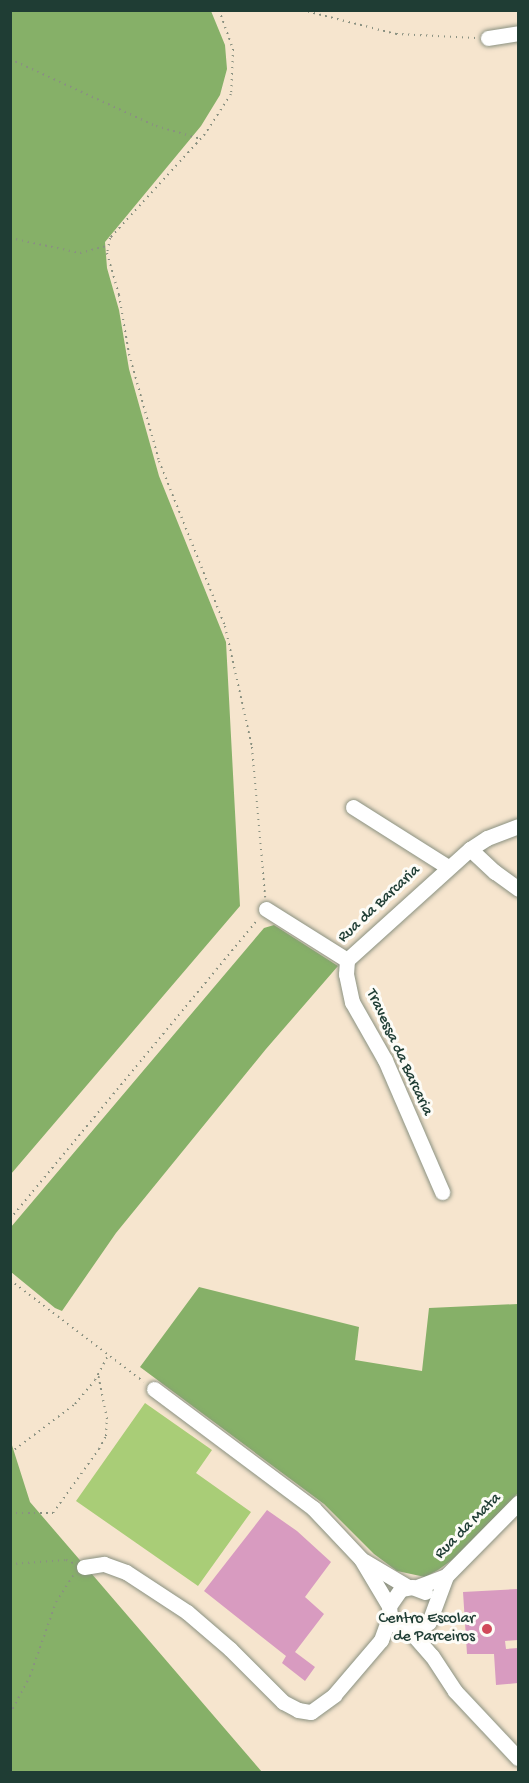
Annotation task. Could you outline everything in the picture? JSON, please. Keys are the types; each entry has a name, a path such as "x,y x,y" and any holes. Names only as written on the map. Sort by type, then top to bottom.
{"street":[{"path":"488,38 519,33"},
{"path":"353,807 448,867"},
{"name":"Rua da Barcaria","path":"266,909 347,960 470,849 487,838 519,826"},
{"path":"470,849 495,872 519,889"},
{"name":"Travessa da Barcaria","path":"347,960 345,974 352,1002 385,1060 442,1192"},
{"path":"154,1389 295,1493 361,1559 390,1610 432,1656 455,1691 519,1758"},
{"name":"Rua da Mata","path":"431,1616 446,1576 519,1503"},
{"path":"361,1559 427,1593 431,1616 432,1656"},
{"path":"84,1567 104,1564 126,1572 187,1612 230,1649 283,1702 298,1710 311,1712 321,1707 334,1695 381,1640 395,1593 412,1587"},
{"name":"Rua da Mata","path":"412,1587 446,1576"},
{"path":"381,1640 406,1630 417,1630 431,1616"}],"path":[{"path":"10,1219 266,909 252,747 225,626 159,461 129,354 119,295 107,253 110,238 201,139 231,94 233,50 219,10"},
{"path":"302,10 396,34 427,38 488,38"},
{"path":"10,58 156,126 201,139"},
{"path":"10,238 80,253 108,246"},
{"path":"10,1280 154,1389"},
{"path":"10,1453 75,1404 98,1374 108,1356"},
{"path":"10,1513 53,1513 99,1449 106,1436 107,1419 98,1374"},
{"path":"10,1564 66,1560 84,1567"},
{"path":"10,1714 30,1677 56,1602 70,1577 84,1567"}],"green space":[{"path":"11,10 211,11 225,45 227,69 220,95 201,126 105,242 107,268 119,310 129,369 159,476 226,642 240,906 11,1174"},
{"path":"274,925 338,966 266,1049 116,1233 62,1311 55,1308 11,1272 11,1227 264,928"},
{"path":"199,1287 359,1327 355,1360 422,1371 429,1308 518,1304 518,1493 456,1557 438,1570 425,1577 397,1571 374,1554 324,1504 140,1367"},
{"path":"145,1403 212,1450 196,1473 251,1512 198,1586 76,1501"},
{"path":"10,1439 30,1502 262,1772 11,1772"}],"building":[{"path":"267,1510 297,1531 331,1562 305,1597 324,1614 295,1652 315,1667 305,1681 282,1663 286,1656 204,1591"},
{"path":"518,1589 518,1640 505,1641 506,1649 518,1648 518,1683 496,1685 494,1654 467,1654 463,1592"}],"place":[{"name":"Centro Escolar de Parceiros","path":"487,1629"}]}
